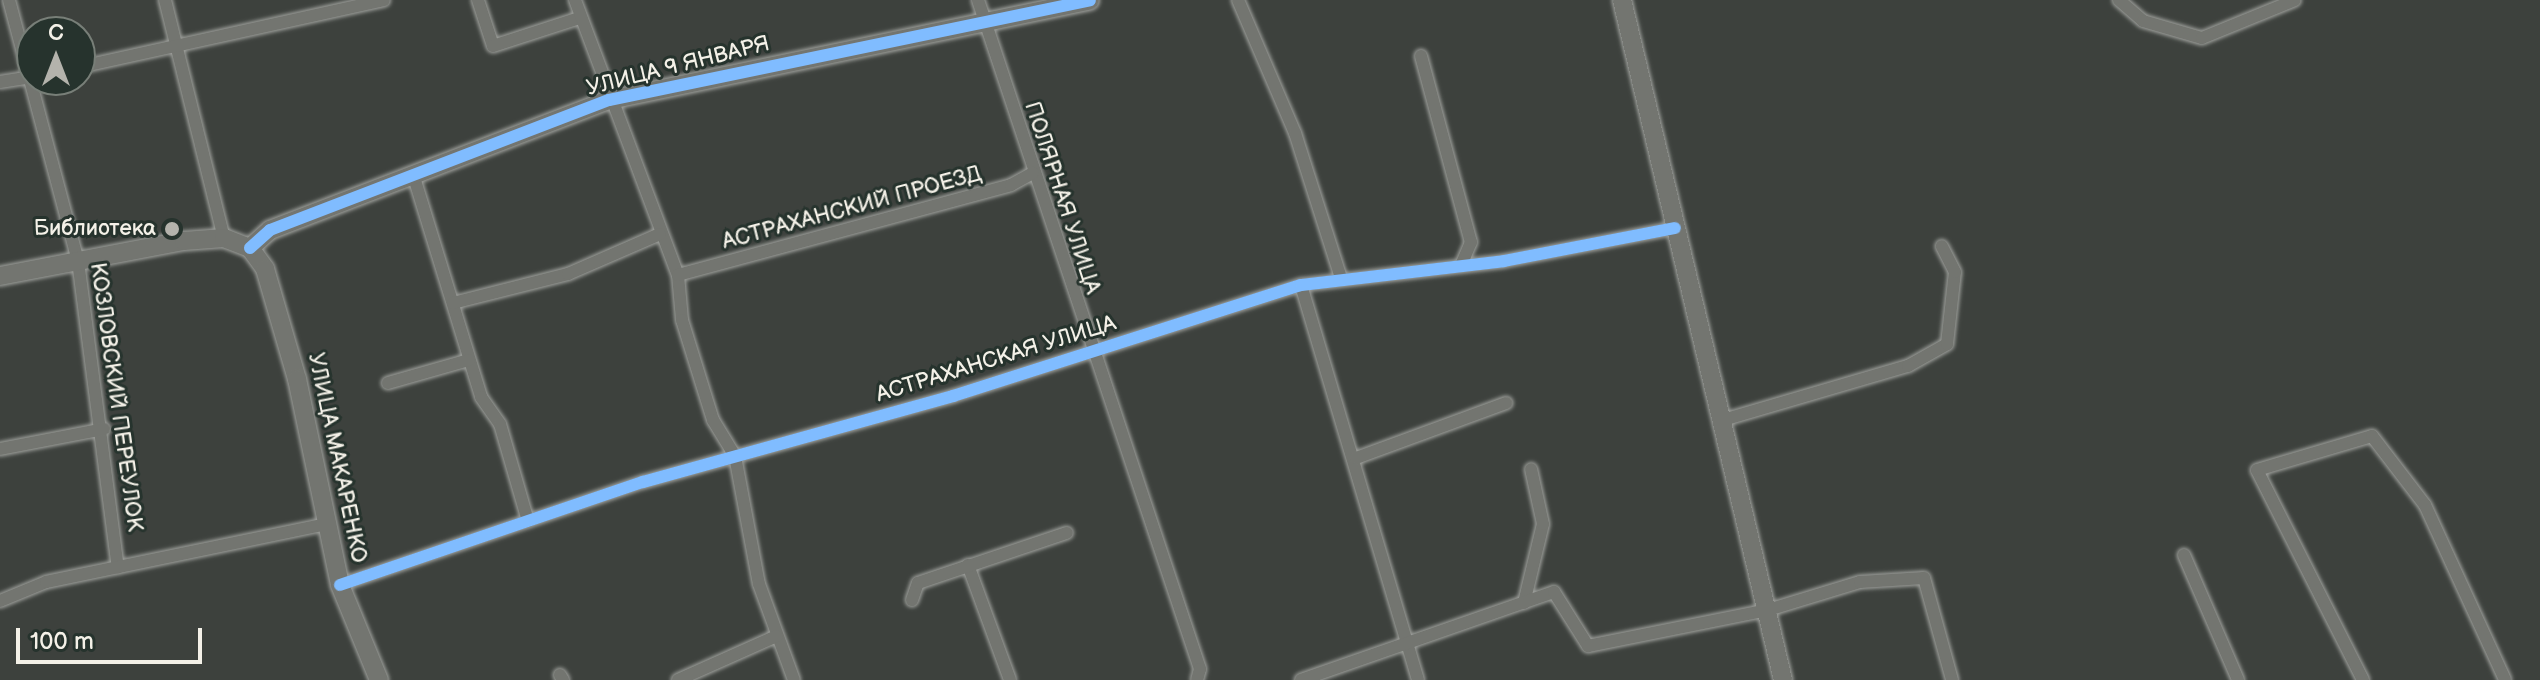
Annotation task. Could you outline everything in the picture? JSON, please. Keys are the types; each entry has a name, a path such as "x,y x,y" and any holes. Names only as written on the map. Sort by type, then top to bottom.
{"street":[{"name":"КОЗЛОВСКИЙ ПЕРЕУЛОК","path":"9,0 16,24"},
{"path":"165,0 224,238"},
{"path":"96,64 384,0"},
{"path":"478,0 493,46 579,18"},
{"path":"575,0 609,100 678,275 697,372 735,456 759,584 794,680"},
{"name":"УЛИЦА 9 ЯНВАРЯ","path":"250,248 270,230 609,100 980,9 1090,0"},
{"path":"1238,0 1295,133 1340,275"},
{"path":"1622,0 1783,680"},
{"path":"2119,0 2143,21 2202,38 2295,0"},
{"name":"ПОЛЯРНАЯ УЛИЦА","path":"980,9 1091,352 1200,669 1197,680"},
{"path":"1421,56 1471,242 1461,265"},
{"name":"КОЗЛОВСКИЙ ПЕРЕУЛОК","path":"36,96 78,261 104,429 118,567"},
{"name":"АСТРАХАНСКИЙ ПРОЕЗД","path":"678,275 1011,185 1033,173"},
{"path":"413,174 481,397 500,424 528,521"},
{"name":"АСТРАХАНСКАЯ УЛИЦА","path":"340,585 528,521 735,456 1091,352 1301,285 1340,275 1461,265 1675,228"},
{"path":"453,303 568,274 660,234"},
{"path":"0,276 224,238 250,248"},
{"path":"1723,420 1908,366 1947,344 1955,272 1942,246"},
{"name":"УЛИЦА МАКАРЕНКО","path":"250,248 265,269 297,379 340,585 379,680"},
{"path":"1301,285 1356,458 1405,646 1418,680"},
{"path":"388,383 469,360"},
{"path":"1356,458 1506,403"},
{"path":"0,449 104,429"},
{"path":"2363,680 2257,470 2372,436 2425,505 2505,680"},
{"path":"1524,603 1543,524 1531,469"},
{"path":"0,601 118,567 326,524"},
{"path":"912,600 918,583 1067,533"},
{"path":"2184,555 2238,680"},
{"path":"968,565 1010,680"},
{"path":"1301,680 1554,592 1588,646 1768,610 1860,582 1924,578 1952,680"},
{"path":"678,680 777,636"}],"cycle path":[{"path":"250,248 270,230 609,100 1090,0"},
{"path":"340,585 643,482 953,396 1301,285 1504,261 1675,228"}],"place":[{"name":"Библиотека","path":"172,229"}]}
